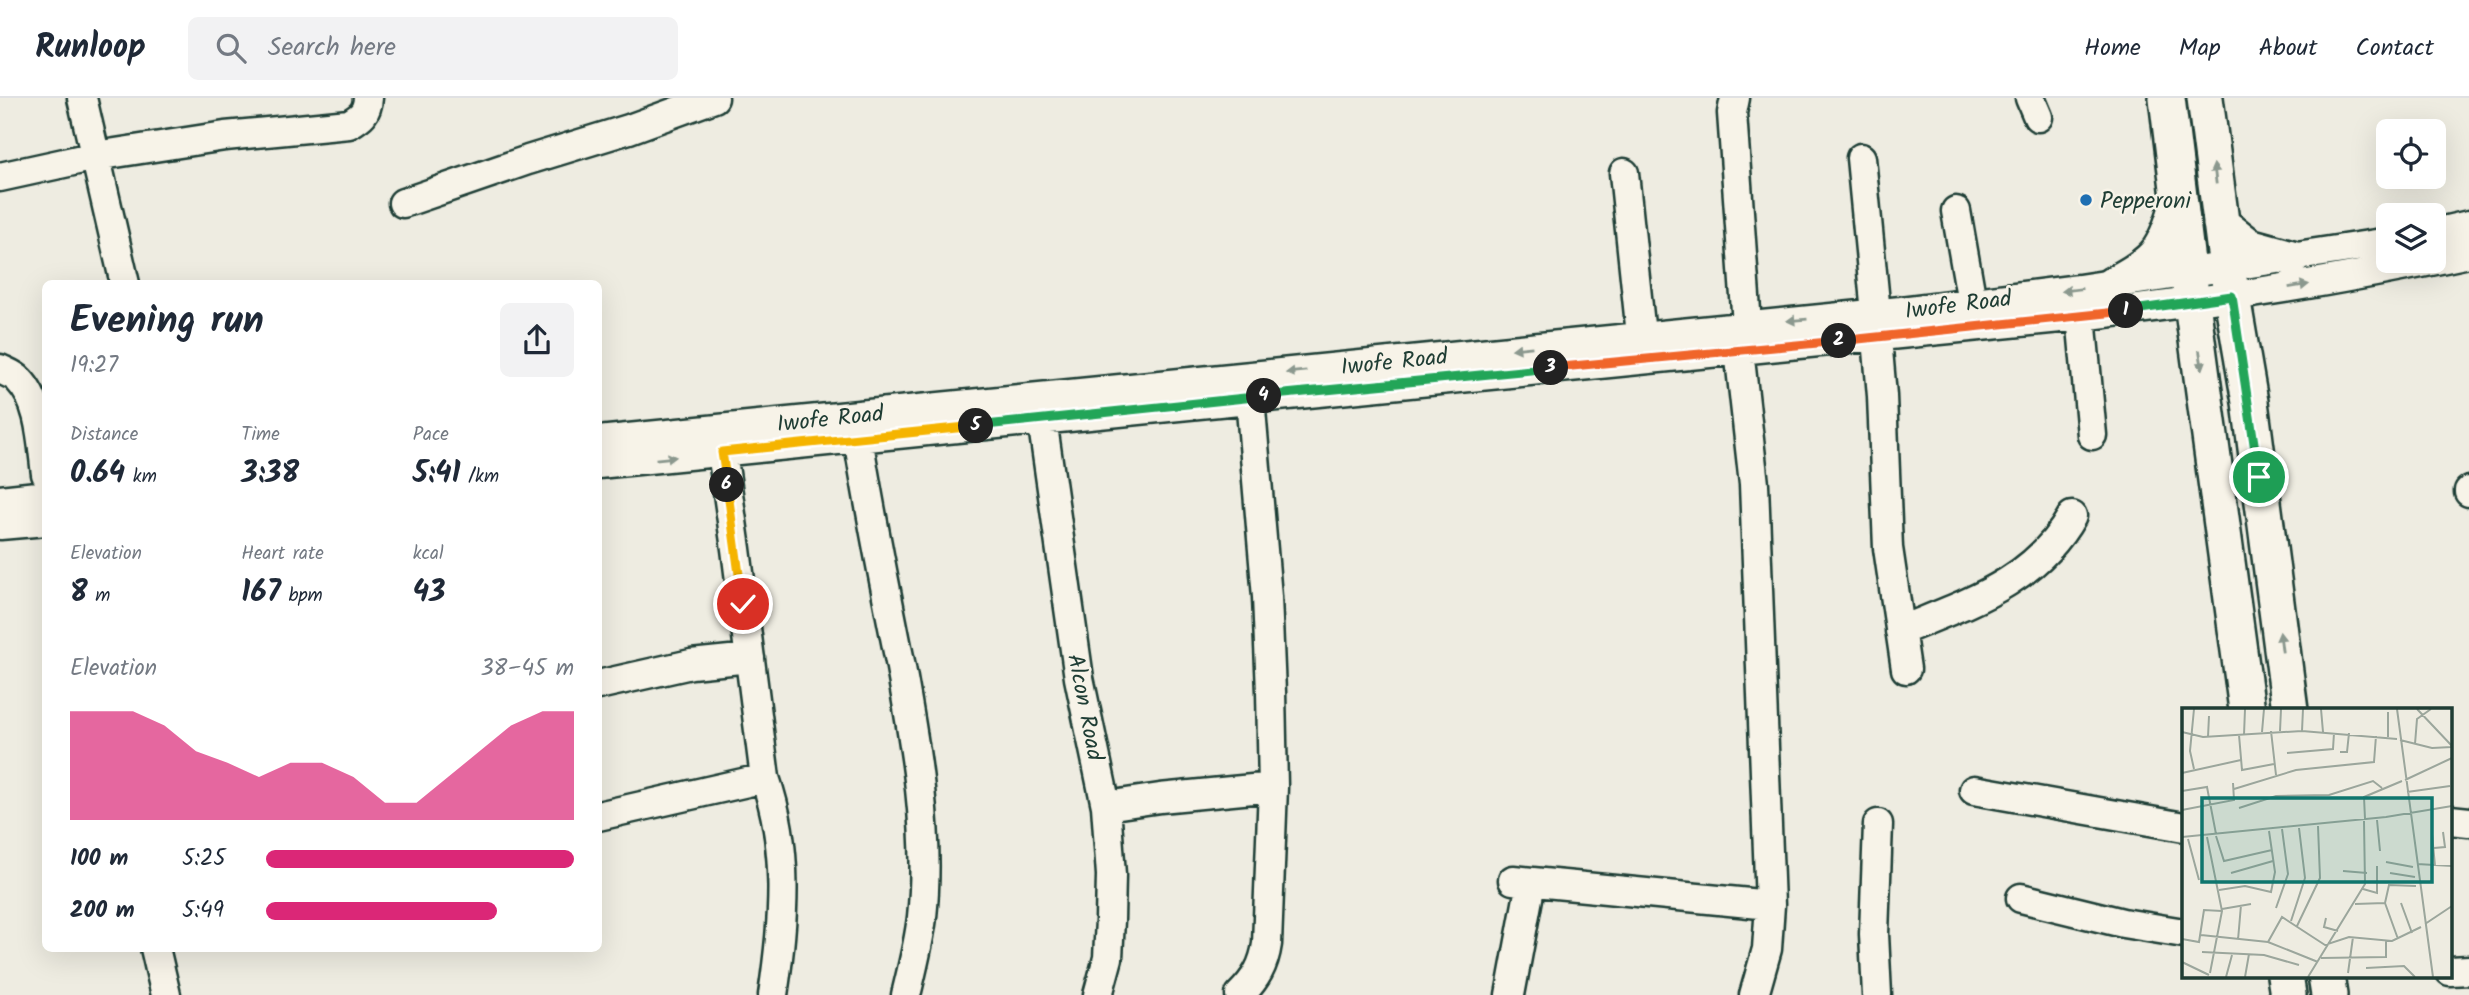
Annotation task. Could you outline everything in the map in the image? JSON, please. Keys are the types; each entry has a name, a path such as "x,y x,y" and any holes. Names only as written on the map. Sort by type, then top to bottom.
{"main road":[{"path":"2167,98 2247,708"},
{"path":"2205,98 2229,282 2252,415 2290,708"},
{"path":"2112,285 2139,271 2155,258 2169,236 2179,202"},
{"path":"2221,224 2249,246 2292,258"}],"street":[{"path":"82,98 124,280"},
{"path":"0,177 96,156 225,136 349,124 363,115 368,107 368,98"},
{"path":"403,203 629,129 714,98"},
{"path":"1735,98 1731,113 1754,484 1770,905 1767,949 1754,995"},
{"path":"1861,158 1882,396 1888,548 1906,669"},
{"path":"1624,173 1641,335"},
{"path":"1956,211 1972,302"},
{"path":"2446,230 2469,225"},
{"path":"2229,282 2292,258 2376,244"},
{"path":"2190,288 2229,282 2382,272 2469,253"},
{"name":"Iwofe Road","path":"1877,325 1972,302 2112,285 2190,288"},
{"name":"Iwofe Road","path":"602,464 1250,398 1743,338 1877,325 2081,316 2190,288"},
{"path":"2081,316 2092,435"},
{"name":"Iwofe Road","path":"602,441 1641,335 1743,338"},
{"path":"0,369 18,378 32,398 42,444"},
{"path":"1240,995 1254,981 1264,962 1268,944 1273,786 1267,597 1250,398"},
{"name":"Alcon Road","path":"1042,419 1079,678 1106,806 1111,875 1110,920 1108,958 1098,995"},
{"path":"858,437 914,739 920,795 924,860 922,916 905,995"},
{"path":"722,452 765,778 778,824 784,896 773,995"},
{"path":"0,500 42,495"},
{"path":"1900,631 1986,594 2034,565 2062,534 2072,516"},
{"path":"0,525 42,521"},
{"path":"602,684 691,664 750,658"},
{"path":"602,815 765,778"},
{"path":"1106,806 1273,786"},
{"path":"1974,790 2182,827"},
{"path":"1877,995 1874,934 1878,824"},
{"path":"1510,995 1522,881 1770,905"},
{"path":"2021,898 2123,923 2182,933"},
{"path":"156,952 166,995"}],"place":[{"name":"Pepperoni","path":"2086,200"}],"route":[{"path":"743,604 722,452 1902,335 2192,303 2232,296 2250,402 2259,477"}]}
